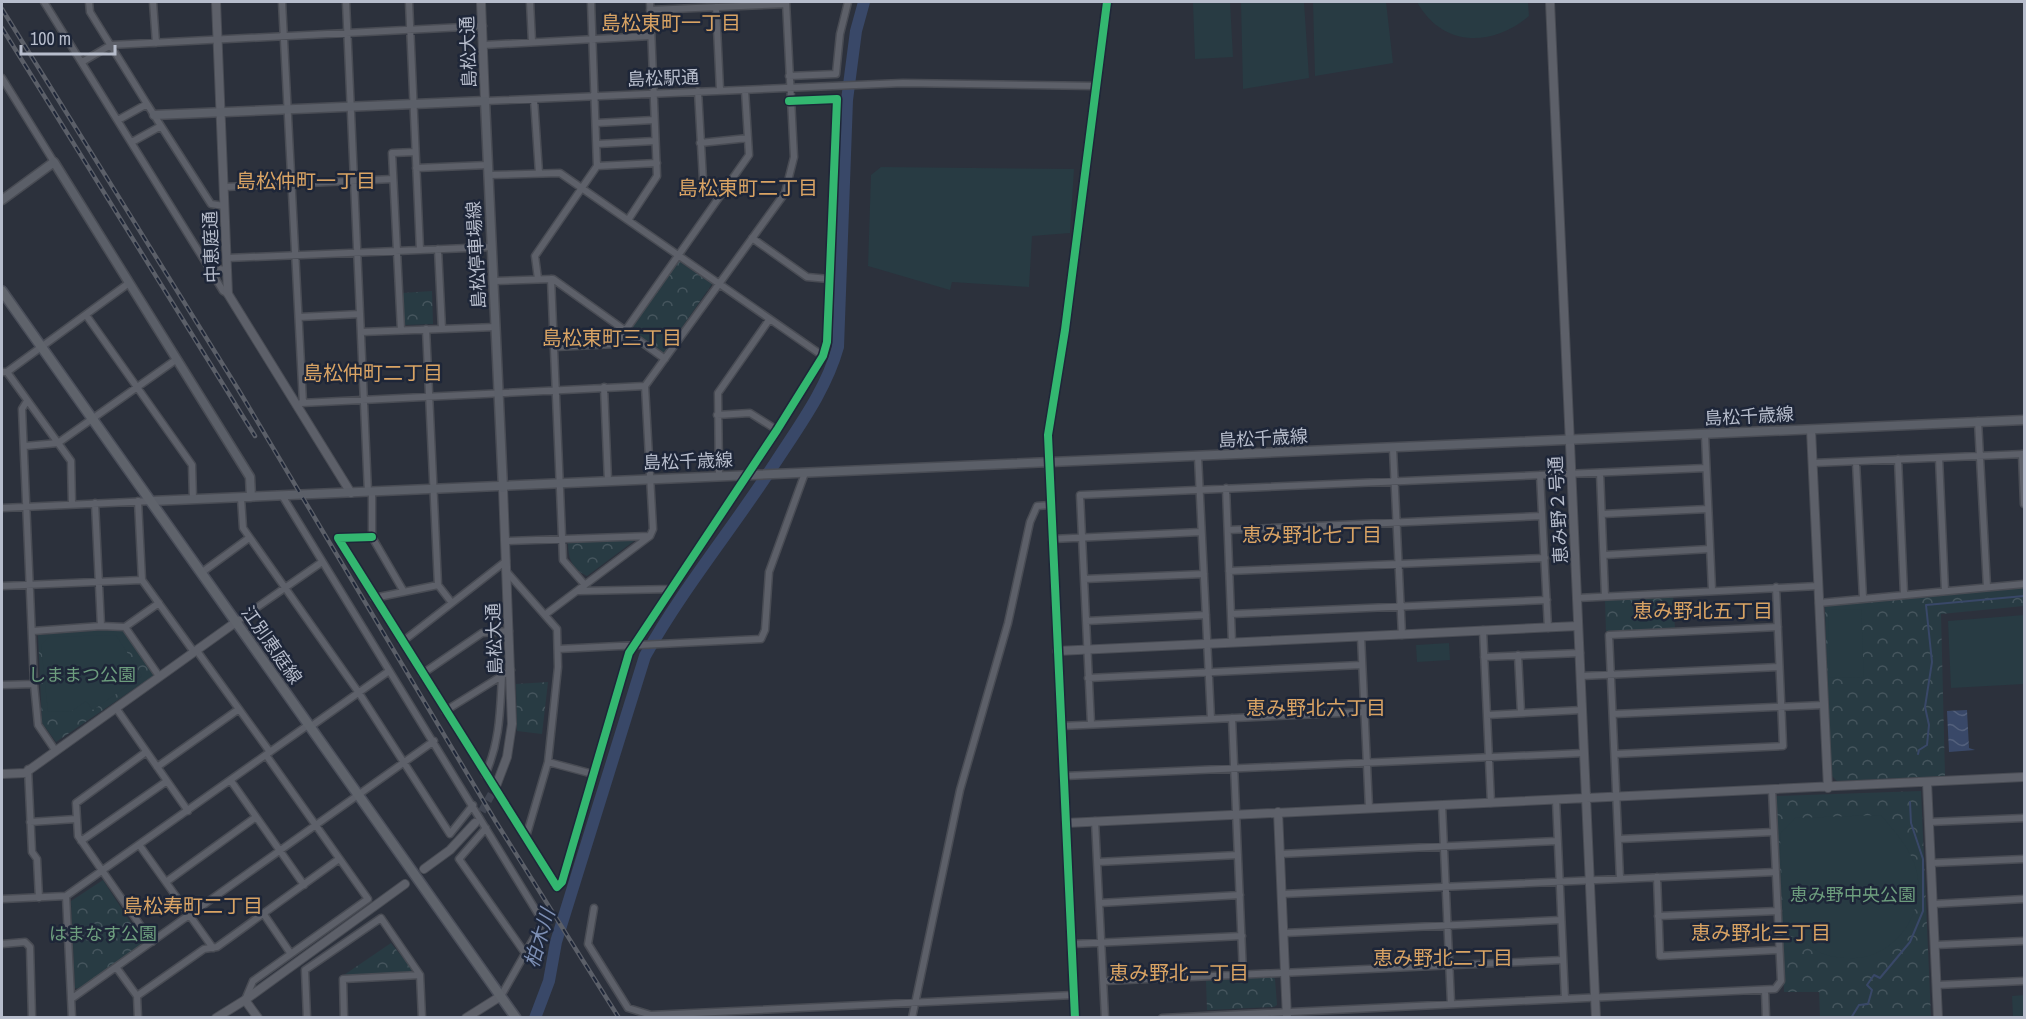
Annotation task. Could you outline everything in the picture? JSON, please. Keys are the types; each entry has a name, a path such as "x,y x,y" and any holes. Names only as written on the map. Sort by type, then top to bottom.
{"main road":[{"path":"154,115 485,101"},
{"name":"島松停車場線","path":"485,101 503,488"},
{"path":"2,200 54,162 250,477 251,497"},
{"name":"江別恵庭線","path":"2,291 516,1017"},
{"name":"島松千歳線","path":"503,488 650,479 1049,464 2025,420"},
{"path":"151,501 503,488"}],"street":[{"path":"44,2 223,291 228,294"},
{"path":"90,2 90,12 211,204 224,206"},
{"path":"153,2 156,43"},
{"name":"中恵庭通","path":"216,2 228,294 300,404 351,493"},
{"path":"282,2 299,318 300,404 645,386"},
{"path":"346,2 372,537 404,592"},
{"path":"409,2 420,250"},
{"name":"島松大通","path":"481,2 485,101"},
{"path":"530,2 532,42"},
{"path":"538,279 535,256 597,166 591,2"},
{"path":"628,220 657,176 650,2"},
{"path":"789,76 836,74 840,34 848,2"},
{"path":"1075,1017 1048,435 1065,330 1107,2"},
{"name":"恵み野２号通","path":"1550,2 1596,1017"},
{"path":"546,614 650,536 653,529 645,386 785,193 791,177 794,157 789,101 786,3 650,10"},
{"path":"716,7 720,90"},
{"path":"82,62 111,45 483,26"},
{"path":"483,45 651,36"},
{"path":"2,78 54,162"},
{"name":"島松駅通","path":"485,101 872,84 1095,86"},
{"path":"555,347 615,344 625,331 749,155 745,90"},
{"path":"698,92 703,180 722,194"},
{"path":"534,99 539,173"},
{"path":"372,537 338,538 557,887 562,882 628,652 750,476 823,356 827,342 837,99 789,101"},
{"path":"118,120 147,104"},
{"path":"596,123 654,120"},
{"path":"132,142 161,126"},
{"path":"700,142 748,138"},
{"path":"597,144 656,141"},
{"path":"401,330 392,153 415,152"},
{"path":"597,166 657,163"},
{"path":"416,168 488,165"},
{"path":"488,176 560,172 823,356"},
{"path":"224,187 393,179"},
{"path":"752,238 807,277 829,279"},
{"path":"227,258 492,247"},
{"path":"438,249 442,329"},
{"path":"209,268 227,270"},
{"path":"551,279 563,560 585,585"},
{"path":"494,281 551,279 665,359"},
{"path":"72,504 71,461 4,372 129,283"},
{"path":"299,318 360,314"},
{"path":"86,315 192,465 193,500"},
{"path":"719,476 718,393 769,320"},
{"path":"361,332 496,327"},
{"path":"426,329 438,585 452,603"},
{"path":"25,446 57,443 177,359"},
{"path":"604,387 608,481"},
{"path":"27,401 22,410 34,684 38,725 55,750"},
{"path":"717,415 750,413 777,430"},
{"path":"1978,421 1987,587"},
{"path":"1811,430 1828,788"},
{"path":"1705,435 1712,591"},
{"path":"1393,449 1402,634"},
{"path":"1813,463 2023,454 2025,504"},
{"path":"1198,457 1211,719"},
{"path":"1940,458 1946,591"},
{"path":"1898,459 1904,594"},
{"path":"1856,462 1863,598"},
{"path":"1091,724 1080,495 1706,468"},
{"path":"558,649 761,639 765,630 769,572 805,473"},
{"path":"1600,473 1605,596"},
{"path":"1540,475 1548,628"},
{"name":"島松大通","path":"496,786 510,744 511,670 503,488"},
{"path":"1226,488 1232,642"},
{"path":"283,497 543,922 501,996 466,1017"},
{"path":"241,498 243,528 249,538 359,693 450,834 473,806"},
{"path":"138,501 142,580 239,709 315,826 368,899 253,981 245,1000"},
{"path":"2,507 151,501"},
{"path":"94,503 101,626"},
{"path":"912,1017 960,790 1008,623 1030,522 1037,506 1050,505"},
{"path":"1602,514 1708,509"},
{"path":"1228,530 1542,516"},
{"path":"1052,539 1202,532"},
{"path":"505,541 650,536"},
{"path":"201,573 249,538"},
{"path":"1604,555 1710,549"},
{"path":"1229,572 1545,558"},
{"path":"402,642 506,561"},
{"path":"2,774 25,773 322,562"},
{"path":"506,571 557,629 558,649 548,762 526,837"},
{"path":"1084,579 1204,574"},
{"path":"2,585 142,580"},
{"path":"1819,603 2025,584"},
{"path":"374,598 438,585"},
{"path":"1577,598 1818,585"},
{"path":"1615,754 1783,746 1776,587"},
{"path":"578,591 672,589"},
{"path":"1231,614 1547,600"},
{"path":"33,631 101,626 125,627 159,603"},
{"path":"1086,621 1206,615"},
{"path":"1057,651 1578,626"},
{"path":"125,627 159,676"},
{"path":"1620,879 1609,635 1778,627"},
{"path":"1483,630 1491,803"},
{"path":"422,674 482,633 509,632"},
{"path":"1361,637 1369,808"},
{"path":"1484,657 1580,653"},
{"path":"1518,656 1521,713"},
{"path":"1088,678 1361,665"},
{"path":"1581,676 1779,667"},
{"path":"445,711 511,670"},
{"path":"2,899 66,896 388,671"},
{"path":"485,775 495,753 502,713 502,676"},
{"path":"2,686 34,684"},
{"path":"1613,714 1823,705"},
{"path":"116,708 188,811"},
{"path":"157,767 239,709"},
{"path":"1487,715 1582,710"},
{"path":"1061,726 1364,712"},
{"path":"1232,718 1244,974"},
{"path":"71,999 434,741"},
{"path":"146,752 76,803 76,819 78,836 81,841 152,942"},
{"path":"1064,776 1584,753"},
{"path":"548,762 593,774"},
{"path":"28,770 32,852 37,859 39,898"},
{"path":"1066,823 2025,777"},
{"path":"81,841 167,781"},
{"path":"231,781 304,885"},
{"path":"1927,782 1938,1017"},
{"path":"1162,1017 1286,1015 1451,1003 1774,989 1781,981 1772,790"},
{"path":"1556,800 1565,999"},
{"path":"1442,805 1451,1003"},
{"path":"1278,812 1286,1015"},
{"path":"166,882 256,817"},
{"path":"1929,822 2025,818"},
{"path":"30,822 76,819"},
{"path":"1095,821 1105,1017"},
{"path":"424,869 450,850 475,823"},
{"path":"486,828 459,859 525,952"},
{"path":"1619,839 1774,832"},
{"path":"1280,854 1557,841"},
{"path":"140,846 213,948"},
{"path":"1098,862 1238,855"},
{"path":"137,996 204,949 213,948 339,859"},
{"path":"1931,863 2025,859"},
{"path":"1282,894 1776,872"},
{"path":"1657,877 1660,956 1778,950"},
{"path":"216,1017 245,1000 405,884"},
{"path":"1100,903 1240,895"},
{"path":"66,896 72,1017"},
{"path":"1933,904 2025,899"},
{"path":"594,908 588,944 628,1008 651,1015 1074,995"},
{"path":"1658,916 1778,911"},
{"path":"263,914 291,954"},
{"path":"307,1017 305,970 381,918 420,975 422,1017"},
{"path":"1284,933 1561,920"},
{"path":"1072,944 1242,936"},
{"path":"1935,945 2025,941"},
{"path":"2,944 25,942 30,947 32,1017"},
{"path":"1104,981 1563,960"},
{"path":"116,967 137,996 138,1017"},
{"path":"344,1017 343,979 420,975"},
{"path":"1937,985 2025,981"},
{"path":"1765,990 1766,1017"},
{"path":"245,1000 258,1017"}],"green space":[{"path":"1230,2 1233,57 1195,59 1193,3"},
{"path":"1241,2 1304,2 1309,78 1243,89"},
{"path":"1313,2 1386,2 1393,63 1315,76"},
{"path":"1417,2 1528,2 1529,16 1500,33 1469,38 1454,35 1440,28"},
{"path":"881,167 1074,169 1070,233 1032,236 1029,287 952,282 950,290 868,266 871,175"},
{"path":"677,260 712,284 664,353 630,328"},
{"path":"432,291 433,324 404,325 402,293"},
{"path":"630,539 634,541 587,576 577,570 570,557 568,541"},
{"path":"2024,588 2024,606 1941,614 1945,776 1837,781 1829,773 1825,606"},
{"path":"1673,596 1675,629 1606,631 1605,599"},
{"path":"1861,609 1864,677 1830,678 1828,610"},
{"path":"2024,615 2024,684 1951,688 1948,621"},
{"name":"しままつ公園","path":"119,629 124,632 154,673 153,676 56,742 42,723 38,635"},
{"name":"しままつ公園","path":"116,635 142,676 93,710 86,701 72,711 48,712 41,645 49,637"},
{"path":"1449,643 1450,660 1417,662 1416,645"},
{"path":"548,682 542,734 517,731 516,684"},
{"name":"恵み野中央公園","path":"1921,791 1931,1017 1820,1017 1819,992 1784,992 1776,796"},
{"path":"1881,815 1906,847 1916,869 1917,901 1904,931 1880,951 1865,957 1848,958 1824,954 1798,938 1784,935 1780,834 1795,818"},
{"name":"はまなす公園","path":"103,880 144,943 79,989 75,988 71,901"},
{"path":"391,943 412,969 410,973 344,975"},
{"path":"1273,977 1277,1005 1274,1007 1207,1010 1206,981"},
{"path":"2024,995 2024,1017 2013,1017 2012,996"}],"water":[{"path":"1967,710 1969,748 1975,750 1949,752 1947,711"}],"waterway":[{"name":"柏木川","path":"535,1018 549,981 556,942 645,656 675,606 759,487 802,421 833,363 838,347 847,100 856,31 864,2"},
{"path":"1918,754 1919,750 1927,745 1929,725 1925,707 1932,662 1926,605 2024,596"},
{"path":"1851,1018 1859,1005 1868,1004 1872,990 1867,985 1874,975 1880,978 1910,942 1923,911 1923,859 1911,823 1910,802"}],"tunnel":[{"path":"476,822 496,786"}],"railway":[{"path":"2,9 238,389 496,822 619,1018"},
{"path":"2,28 255,436"}],"cycle path":[{"path":"1075,1018 1048,435 1065,330 1107,2"},
{"path":"372,537 338,538 557,887 562,882 629,653 777,430 823,356 827,342 837,99 789,101"}],"district":[{"name":"島松東町一丁目","path":"671,22"},
{"name":"島松仲町一丁目","path":"306,180"},
{"name":"島松東町二丁目","path":"748,187"},
{"name":"島松東町三丁目","path":"612,337"},
{"name":"島松仲町二丁目","path":"373,372"},
{"name":"恵み野北七丁目","path":"1312,534"},
{"name":"恵み野北五丁目","path":"1703,610"},
{"name":"恵み野北六丁目","path":"1316,707"},
{"name":"島松寿町二丁目","path":"193,905"},
{"name":"恵み野北三丁目","path":"1761,932"},
{"name":"恵み野北二丁目","path":"1443,957"},
{"name":"恵み野北一丁目","path":"1179,972"}]}
